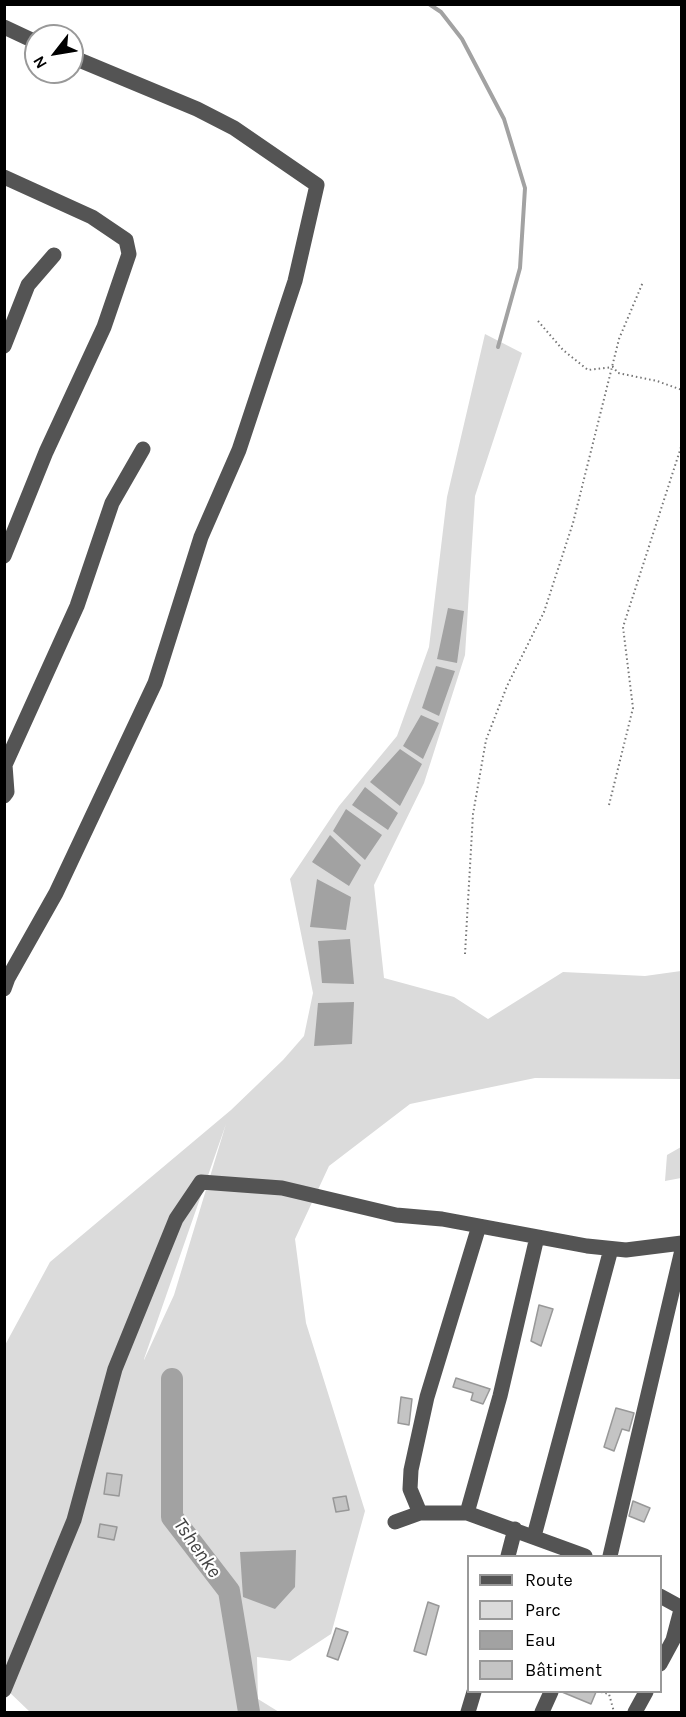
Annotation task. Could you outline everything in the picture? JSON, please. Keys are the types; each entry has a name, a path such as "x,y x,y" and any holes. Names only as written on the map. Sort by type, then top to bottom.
{"street":[{"path":"4,27 24,36"},
{"path":"4,989 56,893 155,683 201,537 239,450 295,280 317,186 234,128 197,109 84,62"},
{"path":"4,177 92,217 126,240 129,255 104,327 46,452 4,556"},
{"path":"4,346 28,285 54,255"},
{"path":"4,796 7,792 5,765 77,606 112,503 143,449"},
{"path":"4,1690 74,1520 115,1369 176,1219 201,1182 282,1188 396,1215 479,1226 611,1249 644,1250 681,1243"},
{"path":"420,1513 410,1489 411,1470 427,1397 479,1226"},
{"path":"467,1514 503,1385 537,1237"},
{"path":"534,1536 611,1249"},
{"path":"610,1555 681,1250"},
{"path":"395,1522 420,1513 467,1514 515,1529 580,1555"},
{"path":"508,1555 515,1529"},
{"path":"662,1597 681,1607 673,1640 662,1660"},
{"path":"468,1713 474,1693"},
{"path":"542,1713 551,1693"},
{"path":"635,1713 645,1693"}],"path":[{"path":"465,954 473,814 486,740 507,686 543,612 573,523 620,339 643,282"},
{"path":"538,321 563,350 588,370 613,367"},
{"path":"613,367 618,373 657,381 681,390"},
{"path":"609,805 633,708 623,627 681,444"},
{"path":"605,1693 609,1694 614,1713"}],"green space":[{"path":"485,334 522,353 475,496 465,655 424,783 374,885 384,978 454,997 488,1019 563,972 645,976 681,971 681,1079 535,1078 410,1104 329,1166 295,1239 306,1323 365,1511 331,1634 290,1661 257,1657 258,1699 279,1712 30,1712 5,1688 4,1347 50,1262 231,1110 283,1060 304,1036 313,993 290,879 339,806 397,736 429,647 447,497","holes":["226,1124 174,1295 144,1360"]},
{"path":"681,1147 681,1178 665,1181 667,1155"}],"water":[{"path":"448,608 464,611 457,663 437,659"},
{"path":"436,666 455,671 439,716 422,708"},
{"path":"421,715 439,723 423,759 403,746"},
{"path":"400,749 422,764 400,806 370,782"},
{"path":"365,787 398,813 388,830 352,805"},
{"path":"346,809 382,835 365,860 333,831"},
{"path":"330,835 361,865 349,886 312,862"},
{"path":"317,879 351,897 346,930 310,927"},
{"path":"350,939 354,984 322,983 318,941"},
{"path":"354,1002 352,1044 314,1046 318,1003"},
{"path":"296,1550 295,1587 275,1609 243,1597 240,1552"}],"building":[{"path":"539,1305 553,1309 541,1346 531,1341"},
{"path":"456,1378 490,1389 483,1404 471,1400 473,1393 453,1387"},
{"path":"401,1397 412,1399 409,1425 398,1423"},
{"path":"616,1408 634,1413 629,1431 622,1429 614,1451 604,1447"},
{"path":"107,1473 122,1475 119,1496 104,1494"},
{"path":"346,1496 349,1510 336,1512 333,1498"},
{"path":"633,1501 650,1508 644,1522 629,1516"},
{"path":"100,1524 117,1527 114,1540 98,1537"},
{"path":"428,1602 439,1606 426,1655 414,1651"},
{"path":"336,1628 348,1632 338,1660 327,1656"},
{"path":"564,1693 596,1693 591,1704"}],"waterway":[{"path":"429,4 441,12 462,39 504,119 525,188 520,268 498,347"},
{"name":"Tshenke","path":"172,1379 172,1517 229,1591 249,1712"}]}
